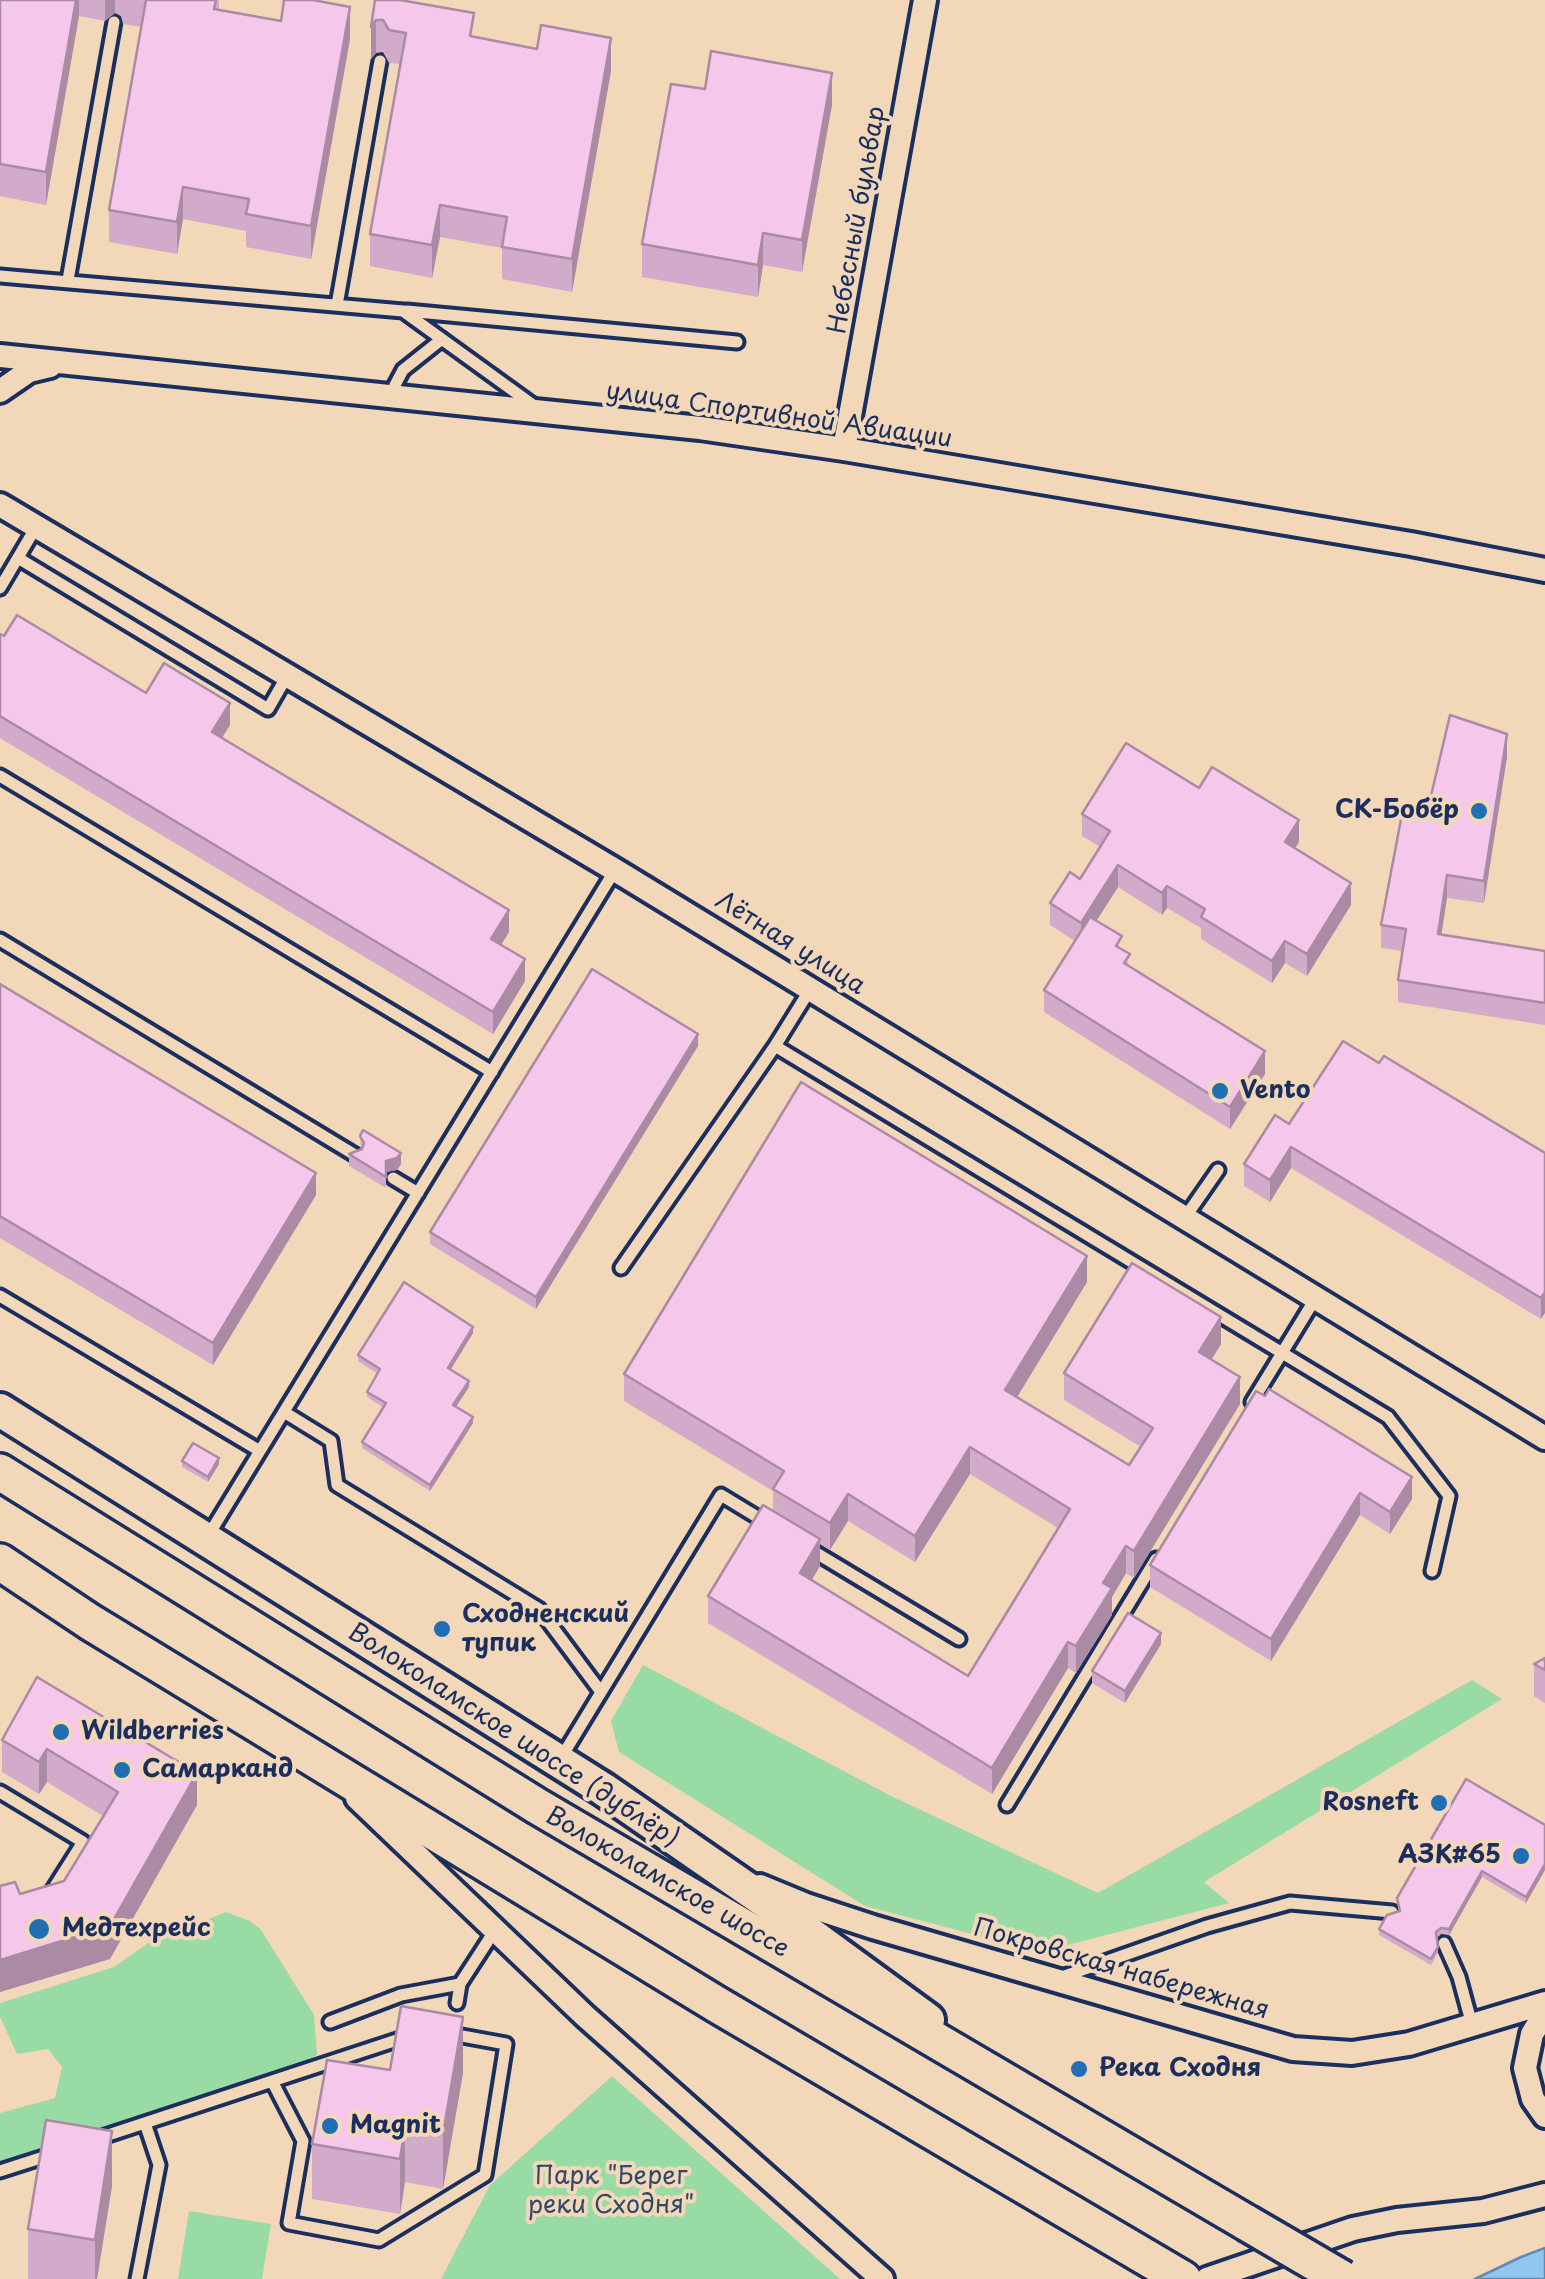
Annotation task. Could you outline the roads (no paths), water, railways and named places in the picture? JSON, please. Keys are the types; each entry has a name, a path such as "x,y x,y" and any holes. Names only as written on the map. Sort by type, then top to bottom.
{"main road":[{"name":"Волоколамское шоссе","path":"0,1472 536,1806 1343,2279"},
{"path":"0,1562 90,1622 716,2004 1183,2279"}],"street":[{"name":"Небесный бульвар","path":"844,449 925,0"},
{"name":"улица Спортивной Авиации","path":"0,356 700,428 1411,544 1545,570"},
{"path":"0,391 28,371 64,363"},
{"name":"Лётная улица","path":"0,505 811,988 1545,1438"},
{"name":"Волоколамское шоссе (дублёр)","path":"0,1410 558,1762 772,1906 1011,2084"},
{"path":"0,1576 90,1622"},
{"path":"318,1761 585,2016 882,2279"},
{"name":"Покровская набережная","path":"693,1853 806,1906 1293,2049 1352,2053 1409,2044 1545,2002"},
{"path":"1545,2014 1532,2034 1525,2068 1533,2100 1545,2116"},
{"path":"1207,2279 1353,2228 1483,2211 1545,2195"}],"lane":[{"path":"68,280 114,22"},
{"path":"337,304 380,61"},
{"path":"1,275 737,342"},
{"path":"403,310 545,414"},
{"path":"394,398 395,385 403,370 442,339"},
{"path":"0,588 36,528"},
{"path":"18,558 268,709 288,676"},
{"path":"0,776 492,1072"},
{"path":"206,1540 615,870"},
{"path":"0,940 356,1155"},
{"path":"621,1268 811,988"},
{"path":"775,1046 1388,1417 1449,1496 1432,1571"},
{"path":"1184,1219 1218,1170"},
{"path":"392,1178 418,1193"},
{"path":"0,1296 260,1451"},
{"path":"1241,1420 1315,1299"},
{"path":"284,1412 332,1441 336,1485 539,1609 601,1692"},
{"path":"558,1762 721,1495 782,1532"},
{"path":"796,1541 959,1639"},
{"path":"1007,1805 1160,1554"},
{"path":"0,1792 83,1842 54,1890 36,1896"},
{"path":"1054,1980 1208,1926 1290,1903 1392,1912"},
{"path":"457,2004 460,1984 494,1930"},
{"path":"1444,1943 1459,1977 1472,2025"},
{"path":"330,2022 401,1995 460,1984"},
{"path":"90,2141 272,2081 432,2031 506,2044 485,2175 379,2240 289,2223 302,2141 272,2081"},
{"path":"137,2279 159,2166 145,2123"},
{"path":"0,2172 72,2147"}],"water":[{"path":"1545,2248 1545,2279 1475,2279 1521,2257"}],"place":[{"name":"СК-Бобёр","path":"1479,811"},
{"name":"Vento","path":"1220,1091"},
{"name":"Сходненский тупик","path":"442,1629"},
{"name":"Wildberries","path":"61,1732"},
{"name":"Самарканд","path":"122,1770"},
{"name":"Rosneft","path":"1439,1803"},
{"name":"АЗК#65","path":"1521,1856"},
{"name":"Медтехрейс","path":"39,1929"},
{"name":"Река Сходня","path":"1079,2069"},
{"name":"Magnit","path":"330,2126"}],"park label":[{"name":"Парк \"Берег реки Сходня\"","path":"611,2192"}]}
